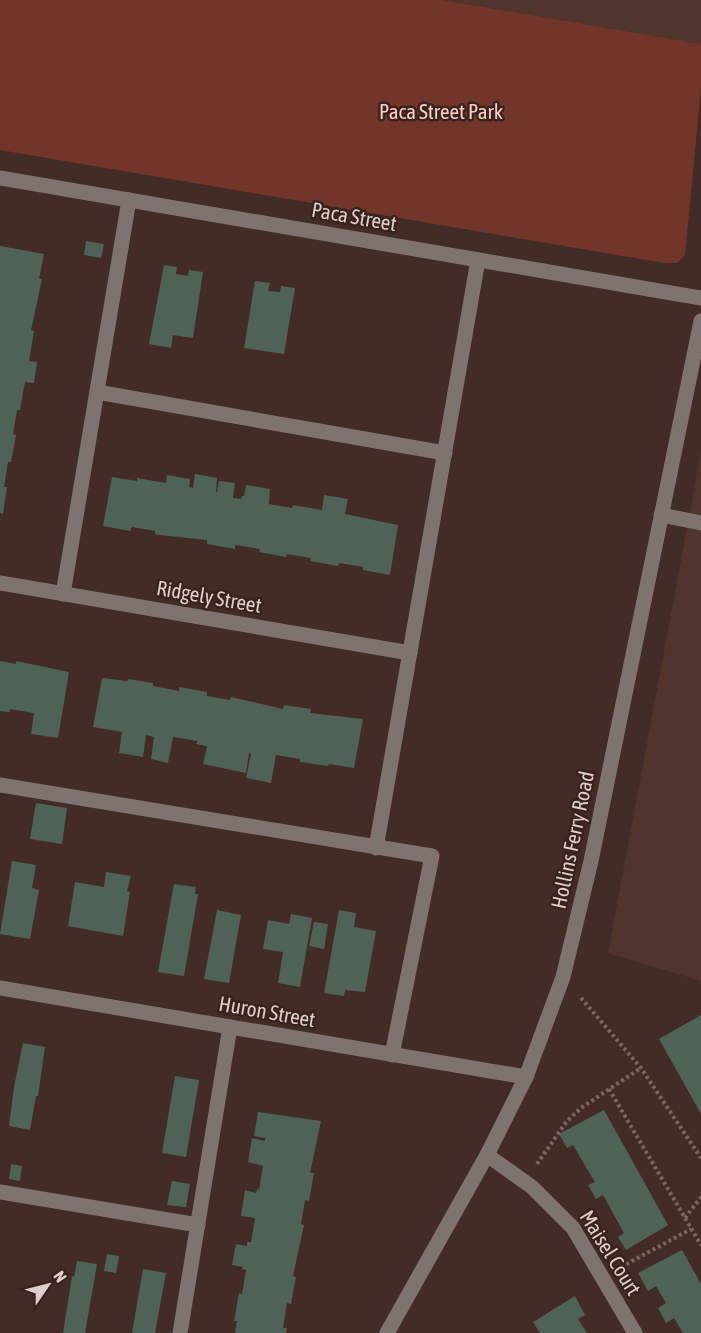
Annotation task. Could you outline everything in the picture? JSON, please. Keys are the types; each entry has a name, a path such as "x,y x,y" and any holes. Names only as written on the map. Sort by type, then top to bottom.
{"street":[{"name":"Paca Street","path":"0,178 701,298"},
{"path":"63,594 129,200"},
{"path":"376,848 478,260"},
{"name":"Hollins Ferry Road","path":"387,1333 487,1155 526,1077 563,977 591,861 701,321"},
{"path":"97,392 445,453"},
{"path":"661,515 701,523"},
{"name":"Ridgely Street","path":"0,583 410,653"},
{"path":"0,785 432,856 392,1055"},
{"name":"Huron Street","path":"0,988 526,1077"},
{"path":"180,1333 230,1027"},
{"name":"Maisel Court","path":"487,1155 525,1182 573,1228 635,1333"},
{"path":"0,1192 198,1225"}],"path":[{"path":"563,977 642,1068 701,1158"},
{"path":"525,1182 567,1121 581,1108 642,1068"},
{"path":"609,1089 701,1245"},
{"path":"686,1218 701,1197"},
{"path":"602,1278 692,1229"}],"shaded area":[{"path":"444,0 701,0 701,44"},
{"path":"701,453 701,981 608,953"}],"green space":[{"name":"Paca Street Park","path":"0,0 443,0 701,44 701,88 685,255 677,263 664,263 0,150"}],"building":[{"path":"86,241 104,244 101,258 84,255"},
{"path":"0,246 44,254 39,279 42,279 31,330 34,331 29,361 37,362 34,383 25,382 20,410 17,410 13,434 16,435 4,487 7,487 3,514 0,513"},
{"path":"164,265 177,267 176,274 188,276 189,270 203,272 193,338 173,335 171,348 149,344"},
{"path":"255,281 270,283 268,291 280,292 281,286 295,288 284,354 244,348"},
{"path":"195,474 217,478 216,492 219,481 235,483 233,498 241,499 244,496 246,485 270,489 269,504 292,508 293,505 322,510 324,495 348,499 345,514 398,525 390,575 363,570 363,567 339,563 338,566 310,561 311,558 287,554 286,557 259,552 260,549 235,545 235,549 207,544 207,540 160,535 155,534 155,531 132,527 130,531 103,526 112,477 166,483 167,475 190,479 189,487 193,488"},
{"path":"0,661 16,664 16,661 69,672 58,738 31,734 34,713 10,709 10,712 0,711"},
{"path":"102,678 153,683 153,686 179,691 179,687 207,692 207,696 230,700 231,697 283,709 284,705 311,709 310,713 363,719 354,768 300,762 300,759 276,755 271,783 246,778 251,754 249,753 246,773 203,764 207,746 196,744 198,741 173,737 168,763 151,759 154,737 146,735 143,757 119,753 122,732 93,727"},
{"path":"36,803 67,808 62,844 30,839"},
{"path":"12,861 36,865 32,888 39,890 30,939 0,934"},
{"path":"106,872 131,876 127,891 130,892 123,936 68,926 75,882 104,887"},
{"path":"174,884 196,887 195,894 198,894 184,976 158,972"},
{"path":"217,910 241,915 229,983 204,979"},
{"path":"339,910 356,913 354,927 376,931 365,992 345,990 344,996 324,993"},
{"path":"291,914 312,918 300,987 278,983 283,952 263,949 268,920 289,924"},
{"path":"314,922 328,924 324,949 309,946"},
{"path":"701,1015 701,1114 659,1039"},
{"path":"23,1043 45,1047 38,1096 36,1096 30,1130 9,1126"},
{"path":"175,1076 199,1080 186,1157 162,1153"},
{"path":"604,1110 668,1225 626,1250 618,1237 624,1233 603,1195 596,1199 588,1185 595,1182 573,1145 567,1148 559,1134"},
{"path":"258,1112 321,1121 310,1173 314,1173 309,1201 305,1200 301,1224 304,1225 293,1276 296,1277 291,1304 287,1303 283,1328 287,1328 286,1333 235,1333 237,1321 234,1321 246,1270 242,1269 243,1267 232,1265 236,1244 247,1246 247,1242 251,1242 255,1218 241,1216 245,1190 256,1193 257,1189 259,1190 263,1166 248,1162 252,1138 265,1141 265,1138 254,1136"},
{"path":"11,1164 22,1166 20,1181 9,1179"},
{"path":"172,1181 190,1184 186,1207 167,1205"},
{"path":"682,1250 701,1284 701,1333 683,1333 674,1318 666,1323 658,1308 666,1303 656,1286 648,1291 638,1273"},
{"path":"107,1254 119,1256 116,1273 104,1271"},
{"path":"77,1261 97,1264 85,1333 63,1333 72,1276 74,1277"},
{"path":"143,1269 166,1273 155,1333 132,1333"},
{"path":"575,1296 585,1315 578,1319 587,1333 540,1333 533,1322"}]}
